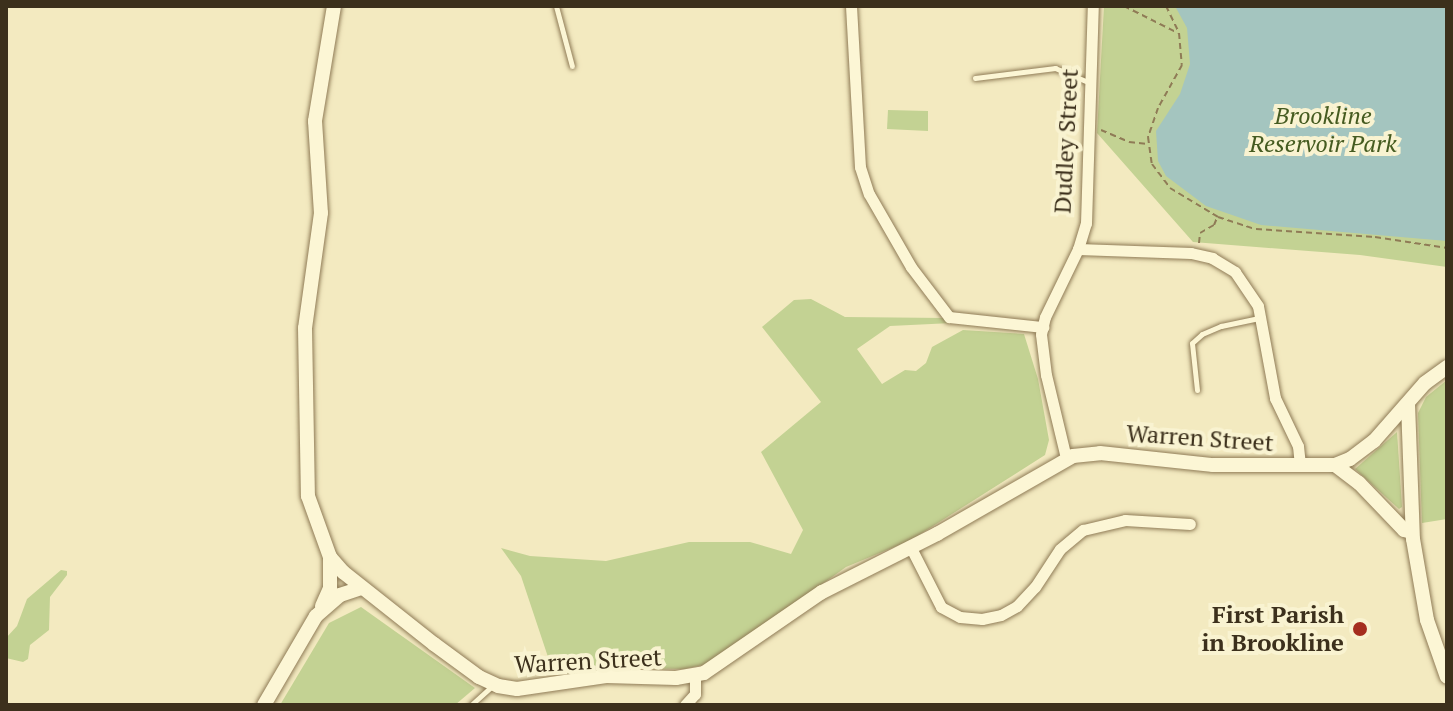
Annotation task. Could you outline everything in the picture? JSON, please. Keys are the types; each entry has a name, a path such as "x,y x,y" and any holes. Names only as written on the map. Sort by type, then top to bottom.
{"street":[{"name":"Warren Street","path":"334,6 315,113 321,213 305,343 309,396 306,485 313,516 330,557 361,588 445,653 494,684 517,689 606,676 695,675 723,663 835,584 911,548 1066,458 1100,453 1213,465 1335,465"},
{"path":"851,6 860,167 869,194 911,267 949,317 963,321 1043,327"},
{"name":"Dudley Street","path":"1066,458 1043,357 1043,327 1078,249 1086,223 1093,6"},
{"path":"1078,249 1191,253 1212,258 1242,279 1253,295 1261,318 1275,398 1298,446 1300,465"},
{"path":"1412,532 1404,530 1392,514 1335,465 1350,459 1374,441 1425,383 1447,367"},
{"path":"1408,404 1412,532 1427,620 1447,677"},
{"path":"911,548 941,607 960,617 982,619 1001,615 1017,606 1035,587 1060,549 1083,530 1125,520 1190,524"},
{"path":"264,705 330,588 330,557"},
{"path":"316,616 340,595 361,588"},
{"path":"685,705 696,692 695,675"}],"lane":[{"path":"556,6 572,66"},
{"path":"975,78 1055,68 1092,83"},
{"path":"1197,390 1192,343 1202,334 1221,326 1261,318"},
{"path":"471,705 494,684"}],"path":[{"path":"1124,6 1179,33"},
{"path":"1166,6 1179,33 1182,65 1155,116 1149,144 1152,164 1159,177 1187,200 1218,217 1256,229 1375,237 1447,248"},
{"path":"1095,129 1129,142 1149,144"},
{"path":"1198,246 1200,233 1214,225 1218,217"}],"green space":[{"name":"Brookline Reservoir Park","path":"1104,6 1447,6 1447,267 1360,255 1193,242 1097,133"},
{"path":"888,110 928,111 928,131 887,129"},
{"path":"811,299 845,317 945,318 952,323 890,326 857,349 882,384 905,370 916,371 926,363 932,347 963,330 1024,334 1038,379 1049,440 1045,455 911,540 846,567 712,663 684,669 633,668 554,675 521,576 501,548 530,556 606,561 689,542 750,542 791,554 803,530 761,452 821,402 762,327 794,300"},
{"path":"1447,380 1447,519 1422,523 1418,413 1426,397"},
{"path":"1397,432 1402,507 1399,509 1355,469"},
{"path":"61,570 67,571 67,575 50,597 49,630 30,645 28,659 23,662 6,658 6,638 17,626 27,599"},
{"path":"361,607 475,688 455,705 280,705 329,623"}],"water":[{"name":"Brookline Reservoir Park","path":"1175,6 1447,6 1447,241 1261,225 1206,206 1166,176 1158,161 1156,131 1180,94 1190,64 1187,28"}],"place":[{"name":"First Parish in Brookline","path":"1360,629"}]}
